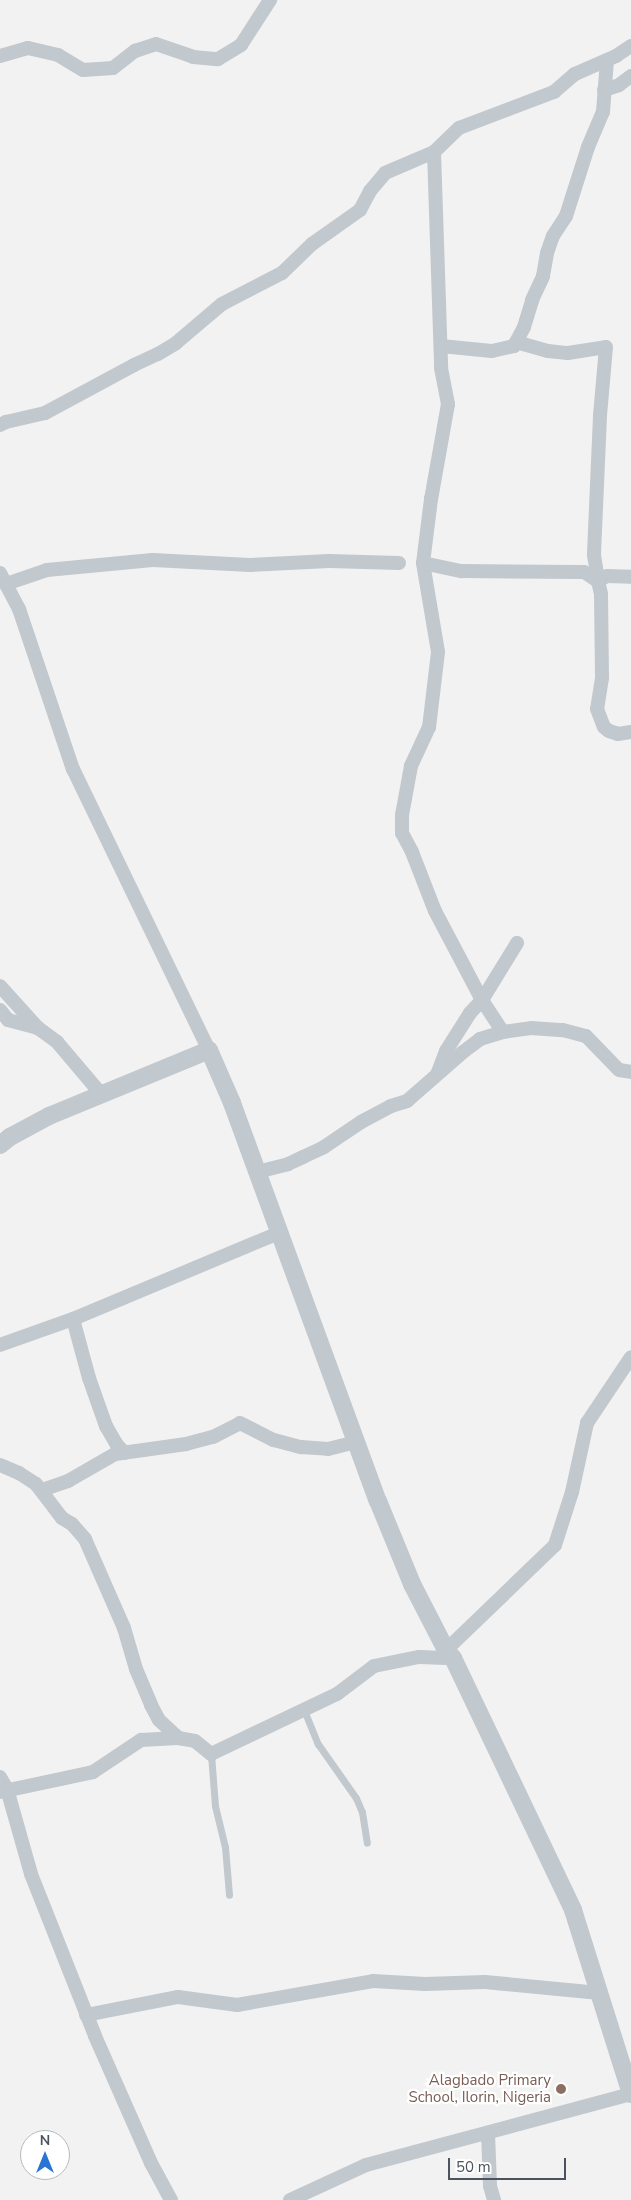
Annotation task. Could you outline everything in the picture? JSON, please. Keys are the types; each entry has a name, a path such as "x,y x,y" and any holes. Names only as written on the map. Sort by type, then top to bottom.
{"street":[{"path":"0,56 28,48 58,55 83,70 113,68 135,51 156,44 193,57 218,59 240,45 270,0"},
{"path":"0,425 45,413 125,369 158,354 176,343 222,304 282,273 312,244 360,210 370,191 385,173 434,152 459,128 554,92 575,74 607,60 631,46"},
{"path":"441,346 492,352 514,346 524,327 543,276 547,253 553,236 566,216 588,147 603,112 607,60"},
{"path":"604,90 619,85 631,76"},
{"path":"434,152 441,368 448,404 431,498 423,563 438,652 429,727 411,766 402,815 402,833 412,852 435,911 482,1000 503,1032"},
{"path":"516,342 548,351 568,353 606,347 594,555 601,594 602,678 597,710 604,727 609,731 618,734 631,732"},
{"path":"290,2200 366,2164 631,2094 574,1910 450,1654 412,1584 209,1050 73,769 20,608 3,578 47,570 153,560 250,565 329,561 399,563"},
{"path":"423,563 462,571 584,572 598,581"},
{"path":"598,581 607,576 631,577"},
{"path":"437,1076 446,1051 470,1013 482,1000 516,943"},
{"path":"0,986 38,1028 57,1042 102,1095"},
{"path":"0,1010 8,1020 38,1028"},
{"path":"256,1172 288,1164 324,1147 361,1122 407,1101 480,1039 503,1032 531,1028 563,1030 586,1036 619,1070 631,1072"},
{"path":"0,1145 10,1137 49,1116 209,1050"},
{"path":"0,1345 73,1319 279,1233"},
{"path":"73,1319 89,1378 106,1426 117,1445 125,1453"},
{"path":"171,2200 151,2164 86,2015 31,1874 2,1786 46,1784 93,1772 141,1740 178,1738 195,1741 211,1754 337,1694 374,1666 419,1657 450,1654 555,1544 572,1492 587,1423 631,1357"},
{"path":"42,1490 68,1481 115,1454 204,1439 240,1423 274,1440 301,1447 328,1449 357,1442"},
{"path":"0,1465 19,1473 42,1490 46,1499 62,1518 72,1524 85,1539 124,1628 136,1668 151,1705 159,1720 178,1738"},
{"path":"86,2015 178,1996 237,2005 373,1981 425,1984 484,1982 599,1993"},
{"path":"488,2133 490,2186 494,2200"}],"lane":[{"path":"304,1710 318,1744 356,1798 362,1812 366,1843"},
{"path":"211,1754 215,1806 225,1847 229,1895"}],"place":[{"name":"Alagbado Primary School, Ilorin, Nigeria","path":"561,2089"}]}
